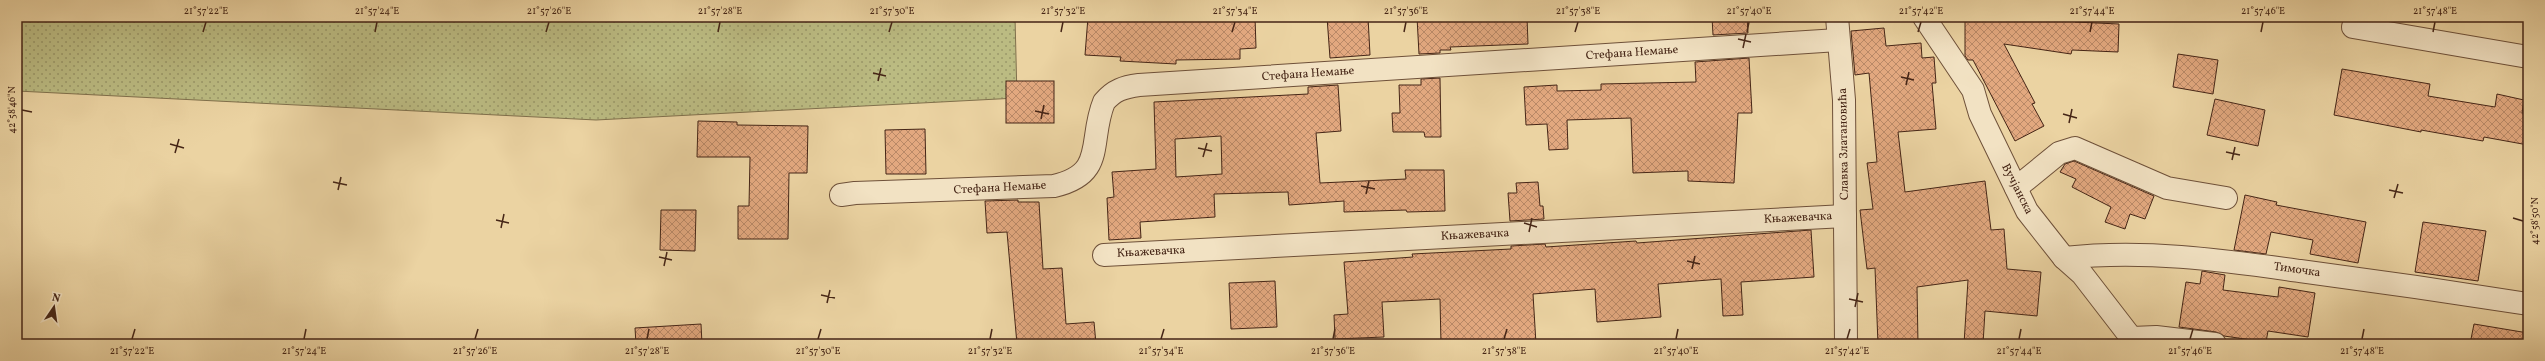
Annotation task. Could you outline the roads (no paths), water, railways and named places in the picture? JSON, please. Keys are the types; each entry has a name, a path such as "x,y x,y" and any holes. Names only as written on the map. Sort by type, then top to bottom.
{"street":[{"name":"Славка Златановића","path":"1837,17 1844,100 1846,344"},
{"name":"Вучјанска","path":"1924,17 1973,90 1980,114 2027,211 2064,258 2082,274 2134,341"},
{"path":"2353,27 2528,57"},
{"name":"Стефана Немање","path":"841,195 856,193 1054,186 1068,182 1080,176 1088,167 1104,102 1111,94 1123,87 1838,40"},
{"path":"2016,188 2058,153 2075,148 2168,188 2226,198"},
{"name":"Књажевачка","path":"1104,255 1845,216"},
{"name":"Тимочка","path":"2064,258 2093,255 2163,254 2208,258 2528,304"},
{"path":"2134,341 2156,337 2215,344"}]}
